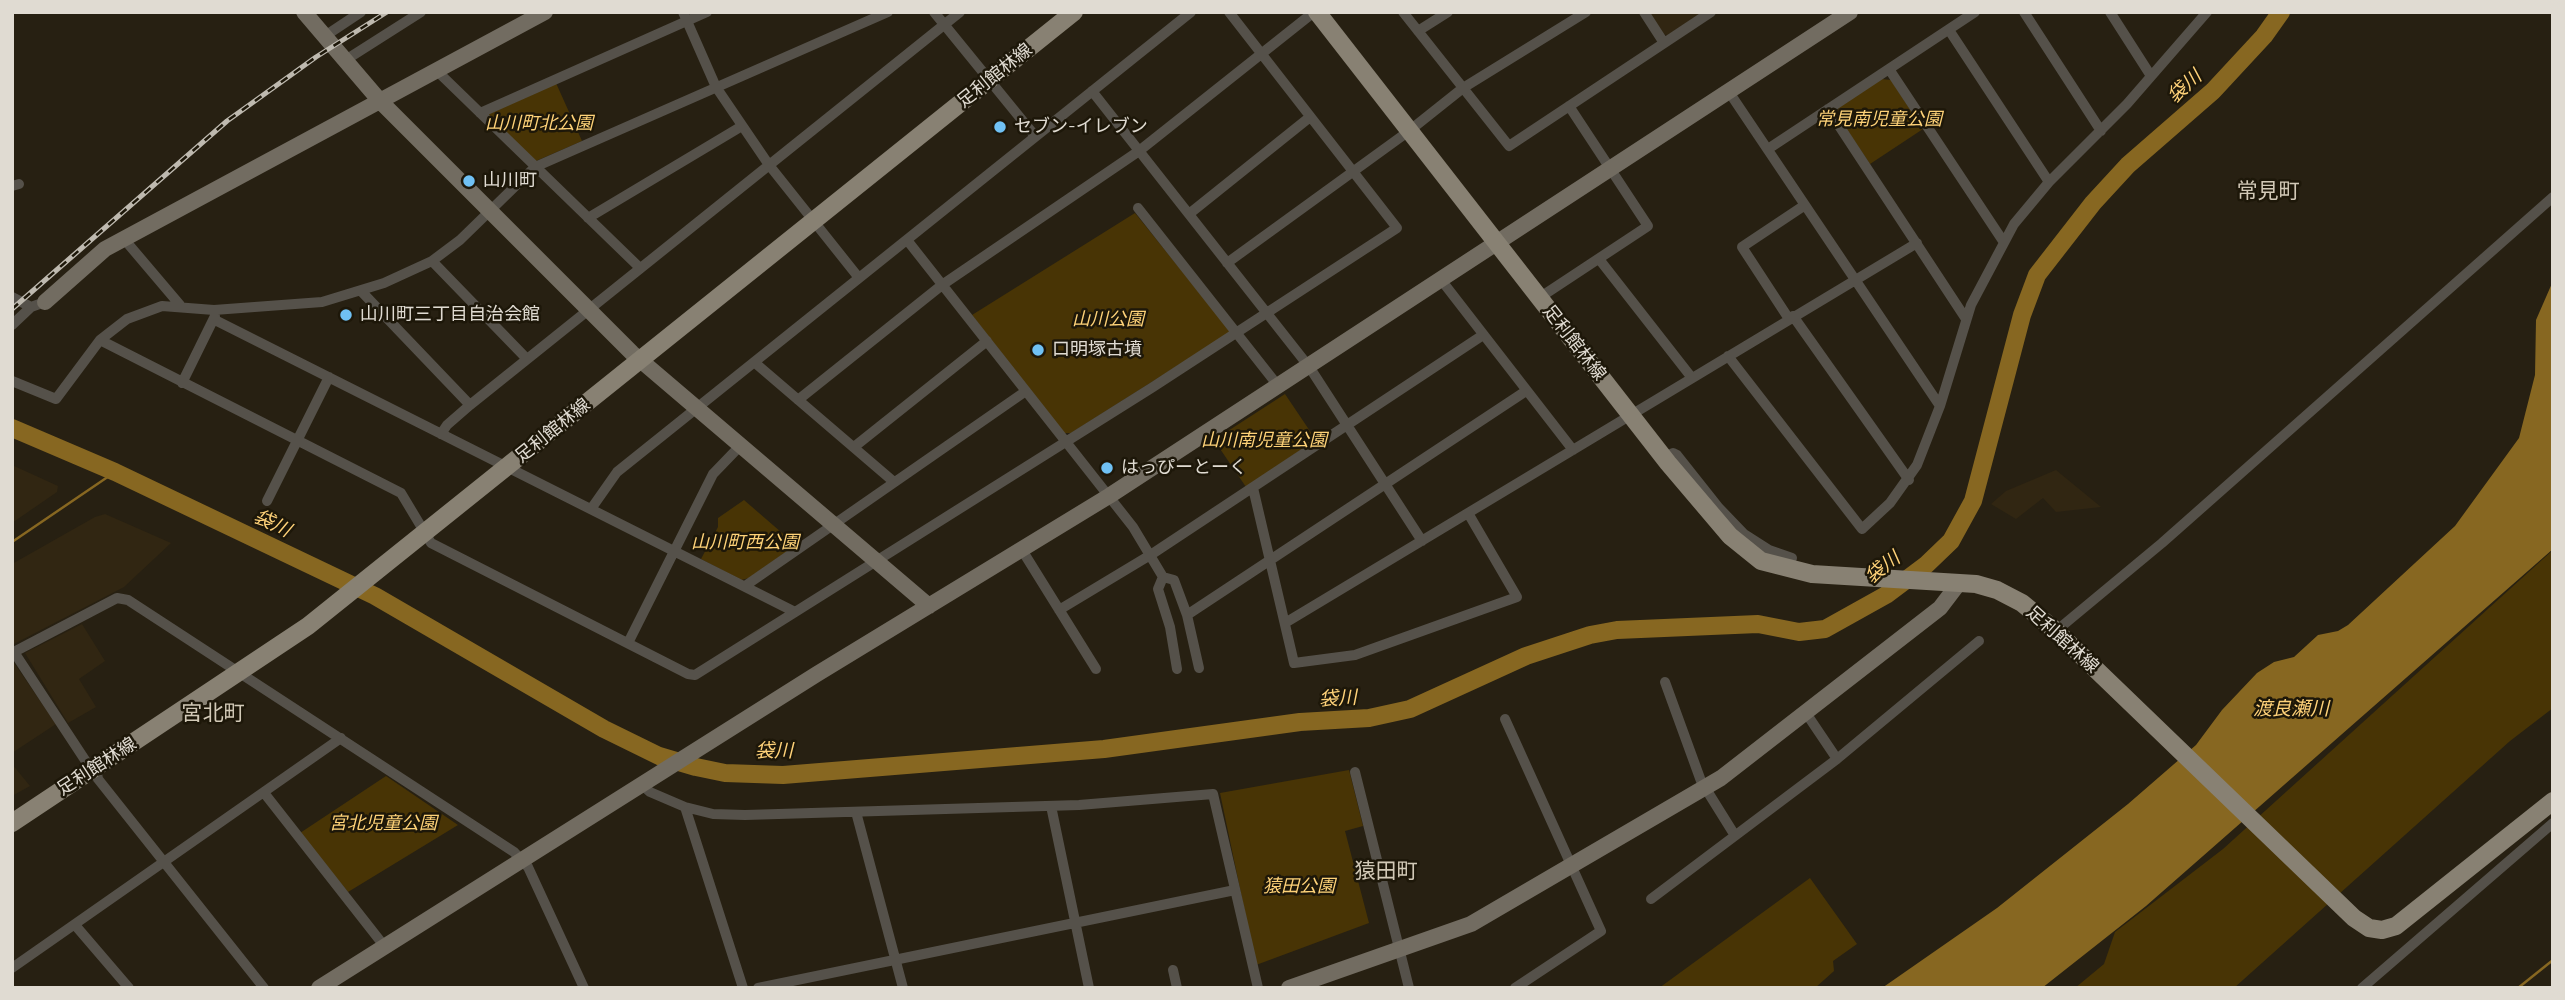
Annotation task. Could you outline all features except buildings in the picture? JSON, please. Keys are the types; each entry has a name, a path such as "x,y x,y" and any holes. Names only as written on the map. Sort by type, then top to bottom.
{"main road":[{"name":"足利館林線","path":"12,823 241,672 328,610 1074,12"},
{"name":"足利館林線","path":"1316,12 1630,415 1730,536 1751,554 1773,565 1812,574 1957,583 1986,587 2011,597 2059,635 2365,926 2382,930 2396,926 2553,801"}],"street":[{"path":"304,12 380,101 641,361 929,607"},
{"path":"325,36 361,12"},
{"path":"344,61 421,12"},
{"path":"12,325 95,256 545,12"},
{"path":"480,113 685,17 707,12"},
{"path":"214,315 322,302 361,291 432,261 460,240 536,167 888,12"},
{"path":"934,12 1035,136"},
{"path":"442,434 447,425 470,405 960,12"},
{"path":"592,509 617,472 695,407 1191,12"},
{"path":"100,340 401,493 431,543 688,674 695,675 1397,228 1228,12"},
{"path":"798,400 942,285 1139,151 1316,12"},
{"path":"1403,12 1509,146 1711,12"},
{"path":"1418,31 1448,12"},
{"path":"1227,263 1409,131 1463,88 1586,12"},
{"path":"1644,12 1664,43"},
{"path":"319,988 524,861 724,732 1109,496 1310,368 1850,12"},
{"path":"1768,149 1975,12"},
{"path":"2024,12 2101,131"},
{"path":"2110,12 2151,76"},
{"path":"1728,356 1862,530 1909,480 1923,454 1966,319 2003,241 2021,213 2101,131 2207,12"},
{"path":"685,17 716,87 769,165 859,278"},
{"path":"1949,30 2049,183"},
{"path":"1889,69 2003,241"},
{"path":"437,71 640,268"},
{"path":"1092,91 1310,368 1422,541"},
{"path":"1729,92 1940,406"},
{"path":"1539,298 1648,226 1569,106"},
{"path":"1828,109 1966,319"},
{"path":"1189,214 1310,117"},
{"path":"588,218 742,126"},
{"path":"2059,635 2553,197"},
{"path":"1805,205 1742,247 1909,480"},
{"path":"1138,208 1279,387"},
{"path":"124,239 180,305"},
{"path":"906,240 1152,554 1163,577 1158,589 1170,627 1177,669"},
{"path":"1285,623 1917,243"},
{"path":"1599,259 1692,378"},
{"path":"432,261 527,359"},
{"path":"1442,281 1573,450"},
{"path":"361,291 470,405"},
{"path":"12,296 38,305"},
{"path":"12,382 56,399 100,340 127,319 144,311 180,305 214,315 329,377 793,611"},
{"path":"182,383 214,315"},
{"path":"1059,610 1152,554 1483,335"},
{"path":"854,447 987,341"},
{"path":"754,362 894,482"},
{"path":"267,501 329,377"},
{"path":"745,586 1026,391"},
{"path":"1187,615 1526,391"},
{"path":"628,643 713,474 740,446"},
{"path":"1664,457 1668,454 1677,455 1719,508 1751,540 1792,558"},
{"path":"1253,488 1294,663 1355,655 1517,597 1468,513"},
{"path":"1022,550 1096,669"},
{"path":"1163,577 1174,580 1187,615 1199,667"},
{"path":"1289,988 1471,924 1705,788 1746,761 1940,608 1957,583"},
{"path":"264,988 98,779 96,768 87,763 13,652 117,598 128,600 524,861 584,988"},
{"path":"1651,899 1837,759 1979,641"},
{"path":"1665,682 1705,788 1734,834"},
{"path":"1806,713 1837,759"},
{"path":"1505,719 1601,931 1515,988"},
{"path":"12,968 265,794 341,738"},
{"path":"1355,772 1409,988"},
{"path":"645,782 650,792 685,807 713,814 746,815 1051,806 1213,794 1258,988"},
{"path":"265,794 385,947"},
{"path":"1051,806 1089,988"},
{"path":"685,807 743,988"},
{"path":"856,812 903,988"},
{"path":"2362,988 2553,823"},
{"path":"758,988 1235,890"},
{"path":"75,925 129,988"},
{"path":"1173,970 1177,988"}],"shaded area":[{"path":"1647,12 1703,12 1668,35 1661,34"},
{"path":"12,465 58,486 57,492 12,523"},
{"path":"2056,470 2101,507 2056,512 2043,498 2016,519 1991,504 2006,491"},
{"path":"105,514 171,543 124,587 12,645 12,564"},
{"path":"82,624 105,661 79,679 96,707 68,723 25,653"},
{"path":"12,660 56,724 12,753"},
{"path":"12,764 30,786 12,796"}],"green space":[{"name":"常見南児童公園","path":"1881,79 1891,80 1923,129 1870,164 1837,115 1839,107"},
{"name":"山川町北公園","path":"556,83 582,141 536,161 489,118 489,111"},
{"name":"山川公園","path":"1135,213 1231,332 1071,433 1063,433 972,315"},
{"name":"山川南児童公園","path":"1285,394 1316,440 1246,487 1214,440"},
{"name":"山川町西公園","path":"744,500 796,545 749,578 741,580 701,559 718,527 718,518"},
{"path":"2553,550 2553,708 2510,741 2234,988 2075,988 2104,964 2115,932 2223,849"},
{"name":"猿田公園","path":"1349,770 1363,826 1345,831 1369,923 1256,965 1220,793"},
{"name":"宮北児童公園","path":"386,776 458,825 348,892 300,833"},
{"path":"1810,878 1857,944 1833,961 1834,971 1815,988 1659,988"}],"water":[{"name":"渡良瀬川","path":"2553,281 2553,549 2146,906 2042,988 1882,988 1997,908 2128,804 2196,745 2222,710 2257,673 2274,662 2294,657 2318,635 2338,631 2348,625 2455,526 2519,438 2535,375 2536,320"}],"waterway":[{"name":"袋川","path":"12,428 115,472 375,596 604,729 659,756 696,767 725,773 783,775 1104,749 1300,722 1369,718 1410,709 1526,656 1590,635 1617,630 1758,624 1799,632 1825,629 1886,595 1926,565 1951,541 1973,501 2022,315 2037,275 2093,203 2128,165 2213,91 2264,36 2281,12"},
{"name":"袋川","path":"12,542 115,472"},
{"path":"2518,988 2553,960"}],"railway":[{"path":"12,309 227,121 316,57 387,12"}],"place":[{"name":"セブン-イレブン","path":"1000,127"},
{"name":"山川町","path":"469,181"},
{"name":"山川町三丁目自治会館","path":"346,315"},
{"name":"口明塚古墳","path":"1038,350"},
{"name":"はっぴーとーく","path":"1107,468"}],"district":[{"name":"常見町","path":"2268,192"},
{"name":"宮北町","path":"213,714"},
{"name":"猿田町","path":"1386,872"}]}
